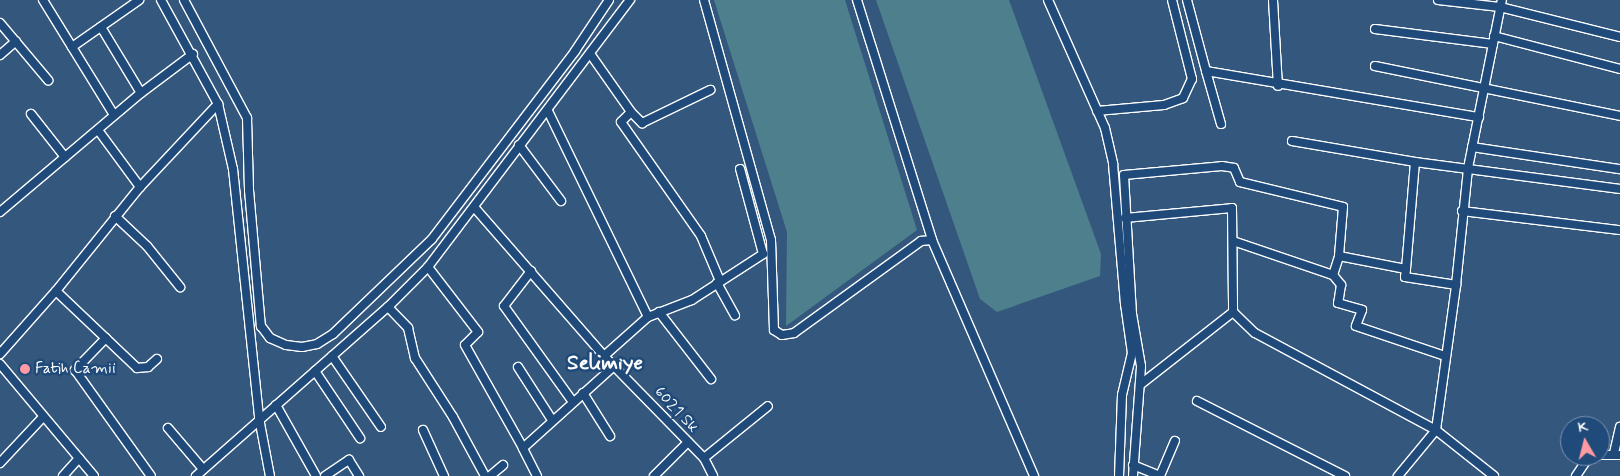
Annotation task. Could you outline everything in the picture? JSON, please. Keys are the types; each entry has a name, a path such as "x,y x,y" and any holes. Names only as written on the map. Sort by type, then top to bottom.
{"street":[{"path":"43,0 114,115"},
{"path":"72,47 140,0"},
{"path":"161,0 193,54 218,104 233,169 259,418 270,476"},
{"path":"184,0 247,118 249,190 261,326 270,338 286,345 302,347 317,344 334,334 437,232 575,51 609,0"},
{"path":"196,476 259,418 316,371 428,267 474,208 519,145 591,55 630,0"},
{"path":"704,0 771,240 772,317 777,333 794,333 921,241 932,240"},
{"path":"858,0 932,240 1034,476"},
{"path":"1048,0 1108,136 1113,164 1125,304 1132,353 1122,396 1118,476"},
{"path":"1097,111 1164,105 1183,98 1192,79 1172,0"},
{"path":"1188,0 1221,124"},
{"path":"1273,0 1278,86"},
{"path":"1438,0 1501,3 1620,38"},
{"path":"1398,476 1436,430 1456,286 1462,211 1468,168 1501,3"},
{"path":"0,23 48,80"},
{"path":"101,27 141,93"},
{"path":"1375,29 1493,40 1620,69"},
{"path":"0,54 16,41"},
{"path":"0,212 114,115 193,54"},
{"path":"591,55 642,123 710,90"},
{"path":"1375,66 1620,116"},
{"path":"1206,71 1278,86 1479,117"},
{"path":"0,354 56,291 140,187 218,104"},
{"path":"548,111 648,317"},
{"path":"632,112 621,122 701,236 718,282 736,315"},
{"path":"32,114 65,157"},
{"path":"98,130 140,187"},
{"path":"1292,141 1416,162 1620,189"},
{"path":"519,145 561,201"},
{"path":"1472,147 1620,169"},
{"path":"1416,162 1405,277 1456,286"},
{"path":"1133,476 1141,384 1125,218 1124,175 1222,166 1234,168 1240,182 1343,207 1339,256 1333,275"},
{"path":"604,356 648,317 692,300 763,254 740,169"},
{"name":"6021 Sk","path":"474,208 604,356 704,458 713,476"},
{"path":"1125,218 1232,208 1233,312 1255,333 1436,430 1490,475"},
{"path":"1462,211 1620,230"},
{"path":"115,216 147,246 180,287"},
{"path":"1232,241 1333,275 1341,285 1338,302 1362,310 1356,326 1445,356"},
{"path":"1339,256 1406,269"},
{"path":"428,267 478,332 465,345 537,476"},
{"path":"531,272 504,306 573,402"},
{"path":"56,291 137,368 148,367 157,359"},
{"path":"388,306 408,328 415,358 453,417 485,476"},
{"path":"659,312 711,379"},
{"path":"1141,384 1233,312"},
{"path":"106,338 75,370 151,476"},
{"path":"332,356 381,427"},
{"path":"0,364 94,476"},
{"path":"523,448 614,366"},
{"path":"518,367 552,420"},
{"path":"316,371 360,438"},
{"path":"583,394 610,436"},
{"path":"1197,401 1344,476"},
{"path":"276,405 316,476"},
{"path":"704,458 768,406"},
{"path":"0,463 43,417"},
{"path":"1617,454 1620,427"},
{"path":"168,428 203,469"},
{"path":"423,430 444,476"},
{"path":"1133,465 1160,476 1175,441"},
{"path":"654,476 688,442"},
{"path":"63,476 79,458"},
{"path":"325,476 349,460 359,476"},
{"path":"490,476 503,465"}],"green space":[{"path":"714,0 845,0 917,230 786,326 787,232"},
{"path":"876,0 1009,0 1101,254 1100,276 997,312 980,299"}],"place":[{"name":"Fatih Camii","path":"25,369"}],"district":[{"name":"Selimiye","path":"605,363"}]}
